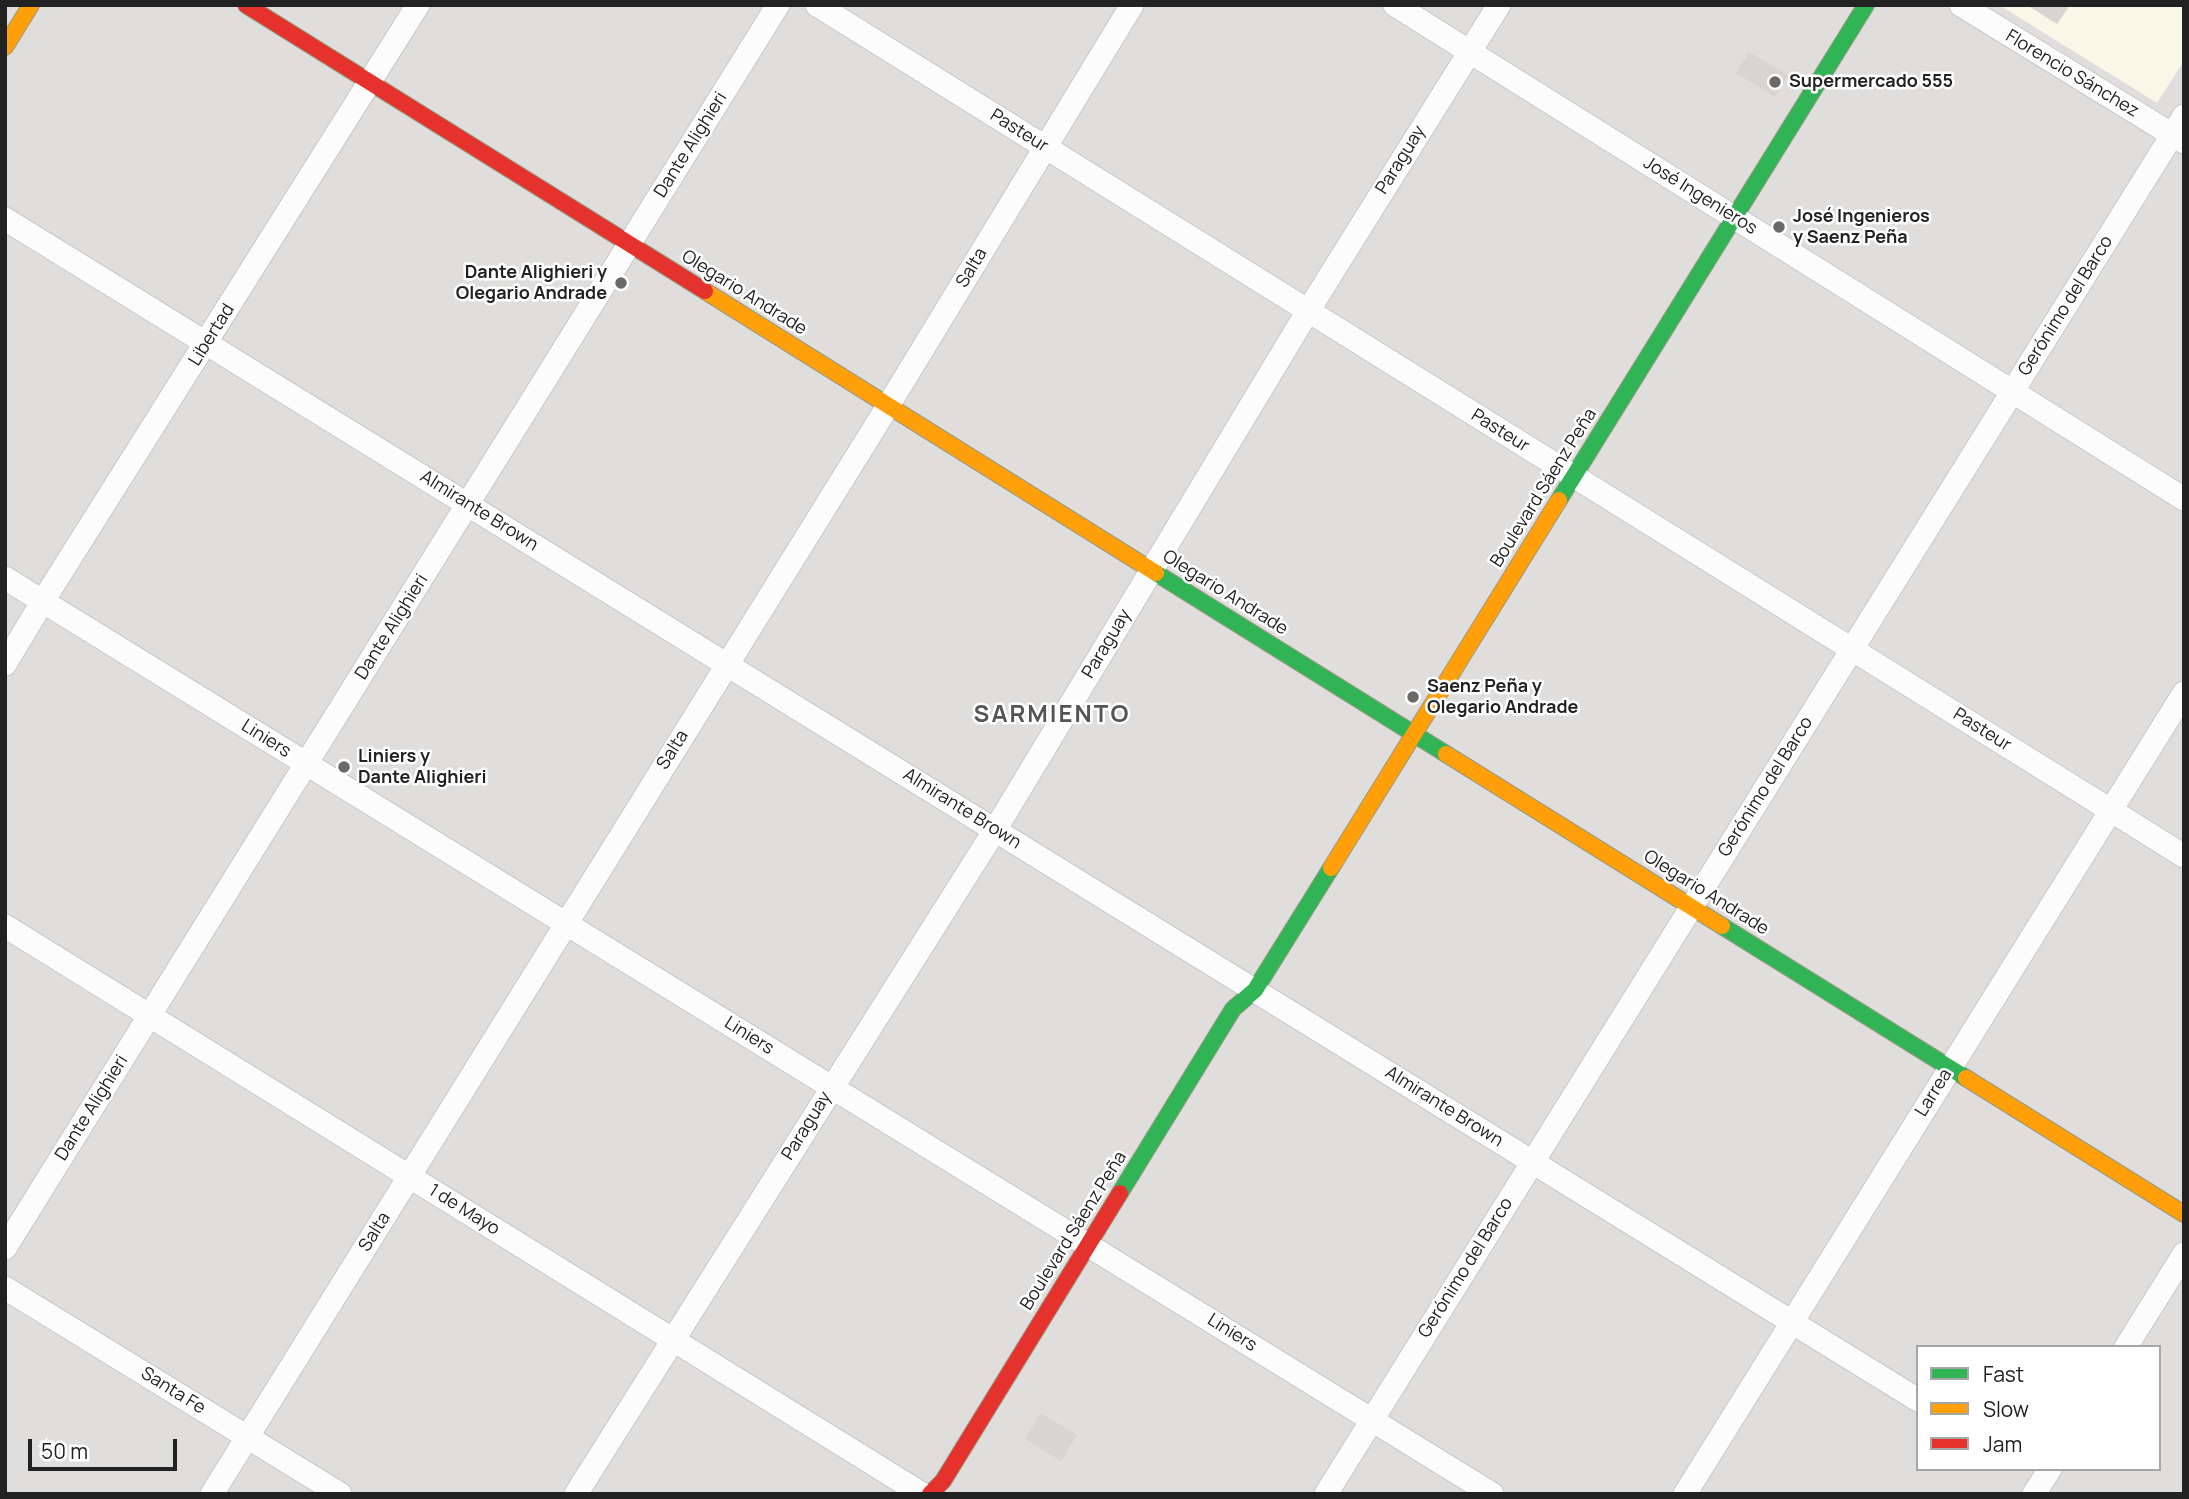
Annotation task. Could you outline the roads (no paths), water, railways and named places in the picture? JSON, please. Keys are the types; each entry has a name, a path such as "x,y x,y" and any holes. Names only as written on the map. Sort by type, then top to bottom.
{"street":[{"path":"5,47 31,5"},
{"name":"Olegario Andrade","path":"246,5 2184,1214"},
{"name":"Libertad","path":"5,664 418,5"},
{"name":"Dante Alighieri","path":"5,1248 778,5"},
{"name":"Pasteur","path":"817,5 2184,856"},
{"name":"Salta","path":"212,1494 888,406 1132,5"},
{"name":"José Ingenieros","path":"1395,5 2184,499"},
{"name":"Paraguay","path":"576,1494 995,830 1308,311 1499,5"},
{"name":"Boulevard Sáenz Peña","path":"930,1494 943,1481 1099,1252 1233,1009 1255,990 1866,5"},
{"name":"Florencio Sánchez","path":"1961,5 2180,131"},
{"name":"Gerónimo del Barco","path":"1326,1494 2012,391 2180,131"},
{"name":"Almirante Brown","path":"5,219 1916,1399"},
{"name":"Liniers","path":"5,578 1492,1494"},
{"name":"Larrea","path":"1685,1494 2184,693"},
{"name":"1 de Mayo","path":"5,926 922,1494"},
{"name":"Boulevard Sáenz Peña","path":"1250,1014 1255,990"},
{"path":"2127,1345 2184,1254"},
{"name":"Santa Fe","path":"5,1288 340,1494"}],"place":[{"name":"Supermercado 555","path":"1775,82"},
{"name":"José Ingenieros y Saenz Peña","path":"1779,227"},
{"name":"Dante Alighieri y Olegario Andrade","path":"621,283"},
{"name":"Saenz Peña y Olegario Andrade","path":"1413,697"},
{"name":"Liniers y Dante Alighieri","path":"344,767"}],"district":[{"name":"SARMIENTO","path":"1052,715"}]}
